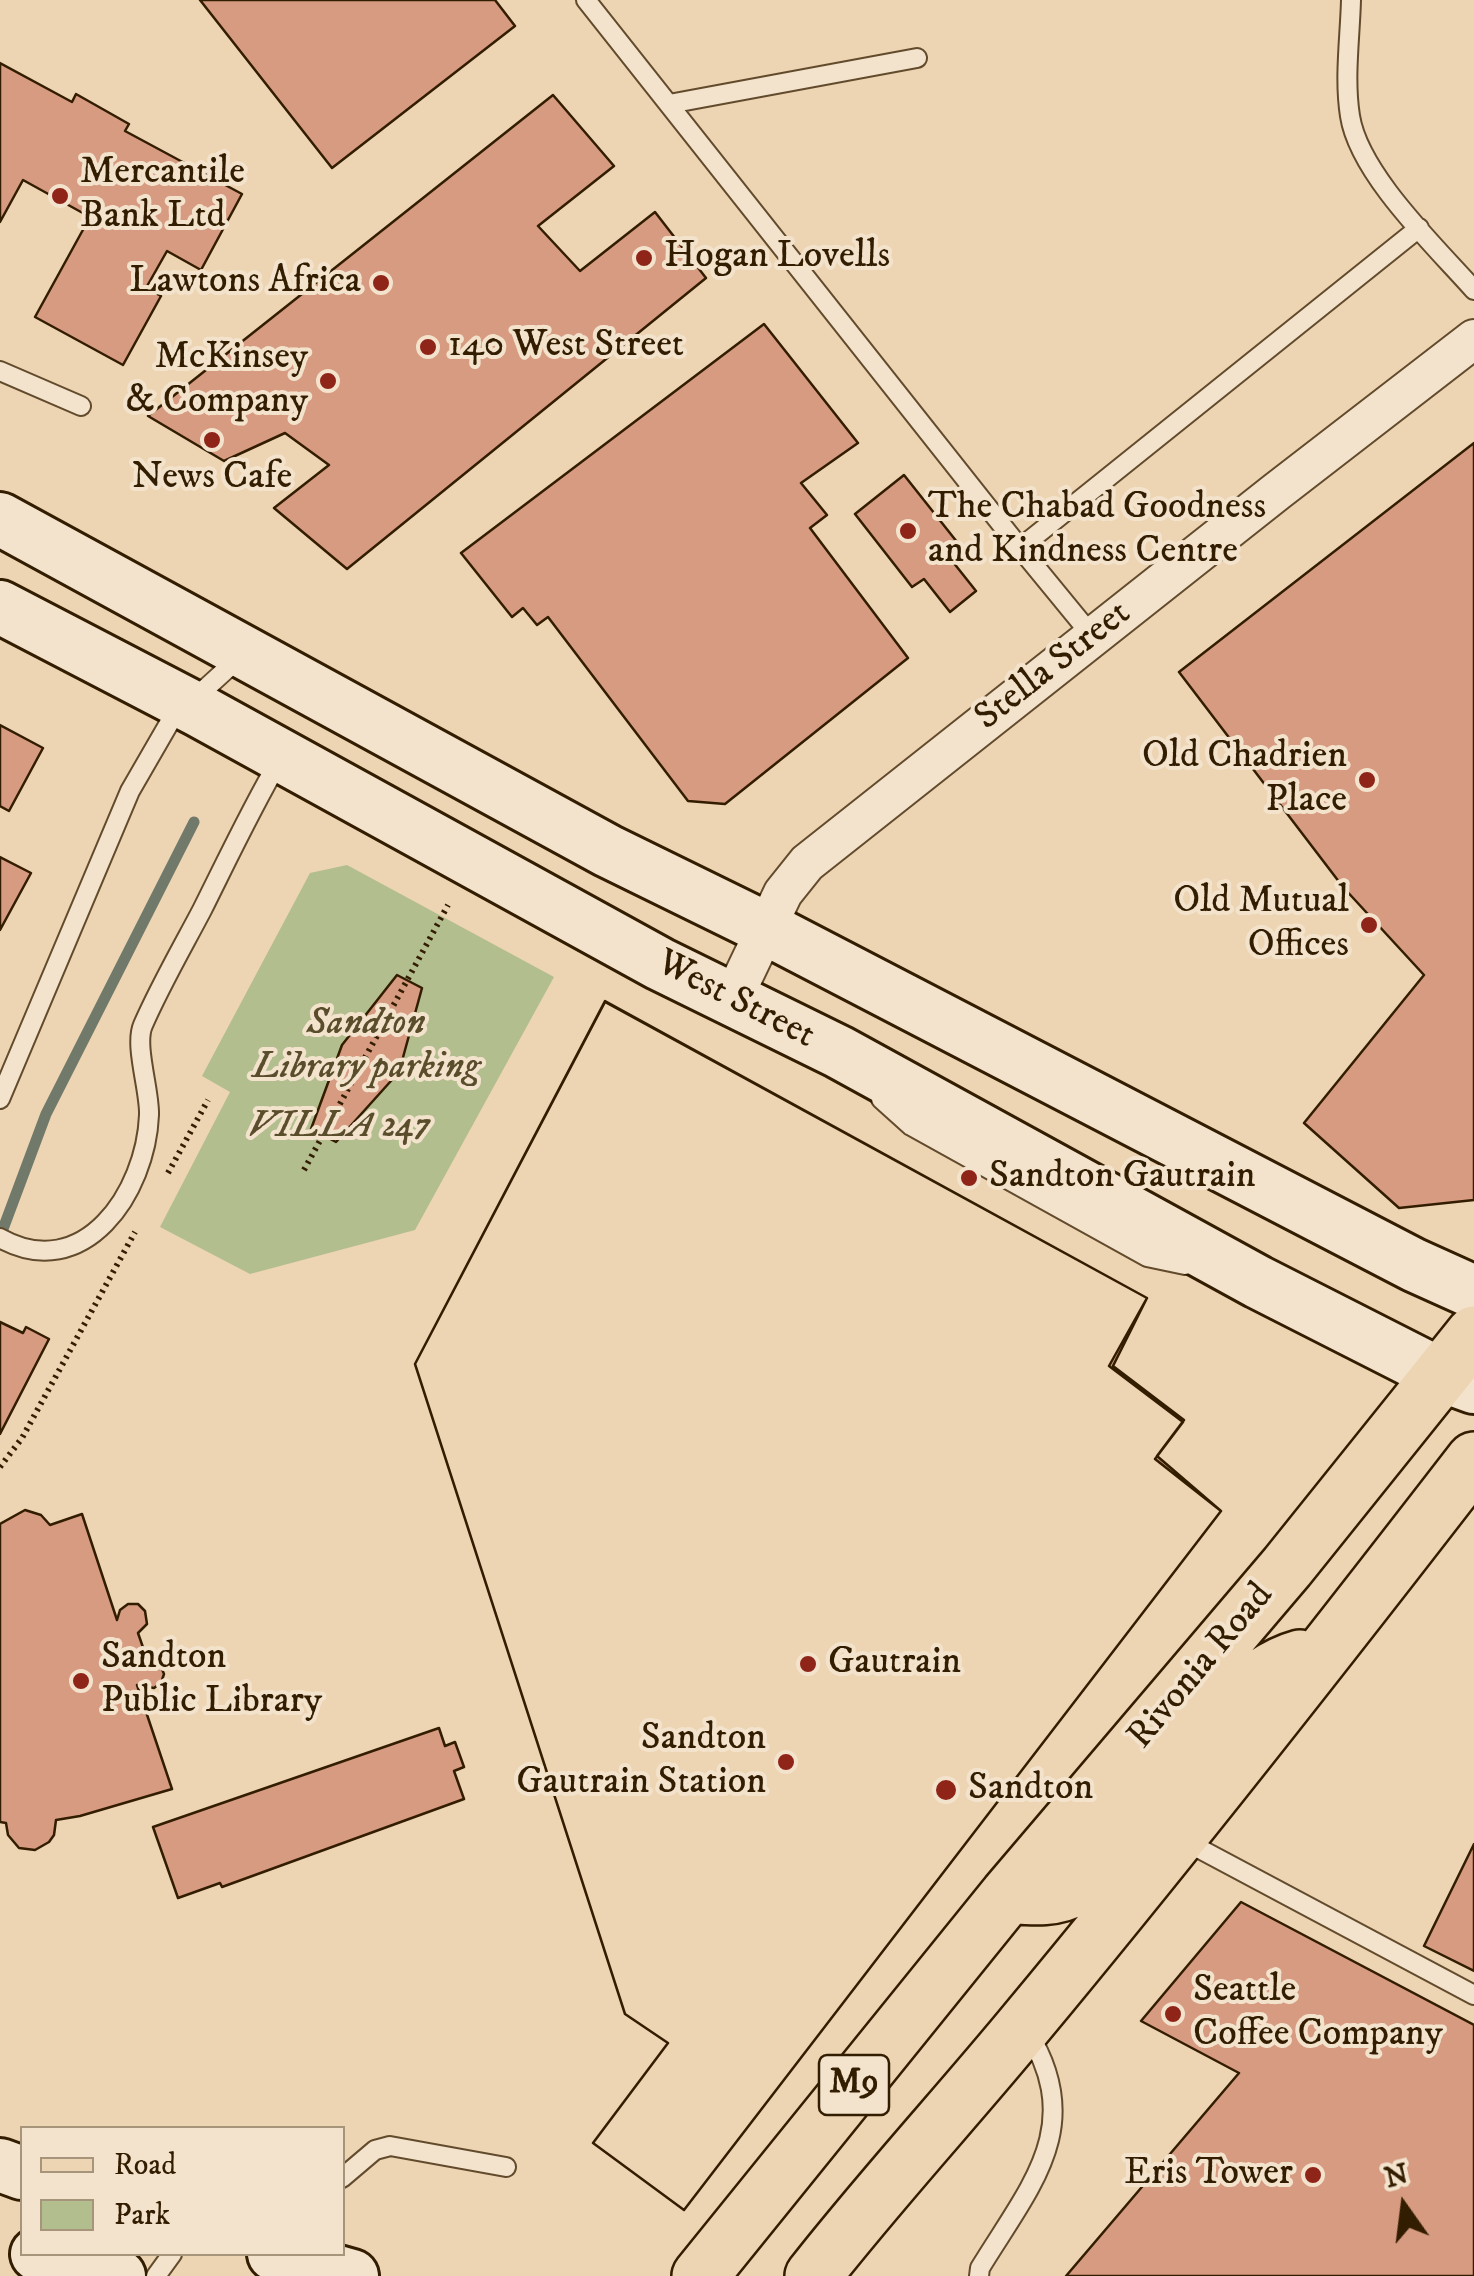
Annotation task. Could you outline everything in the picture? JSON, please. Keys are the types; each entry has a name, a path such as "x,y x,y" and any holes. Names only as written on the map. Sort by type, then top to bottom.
{"main road":[{"name":"Rivonia Road","path":"700,2276 1008,1894 1463,1365"},
{"name":"M9","path":"813,2276 875,2197 1024,2027 1179,1838 1474,1460"},
{"path":"1008,1894 1044,1898 1076,1887 1114,1849 1208,1729 1246,1689 1280,1663 1322,1652"},
{"path":"838,2276 875,2197"}],"street":[{"name":"Stella Street","path":"732,1000 783,893 806,863 1474,340"},
{"name":"West Street","path":"0,519 608,852 765,928 1141,1125 1474,1292"},
{"name":"West Street","path":"0,607 187,704 589,926 849,1058 1258,1282 1463,1365"},
{"path":"44,2256 119,2276"}],"lane":[{"path":"586,0 1094,637"},
{"path":"1352,0 1348,90 1354,137 1368,164 1474,290"},
{"path":"669,104 917,58"},
{"path":"1020,548 1419,228"},
{"path":"0,371 81,406"},
{"path":"0,1099 130,791 171,720 246,652"},
{"path":"0,1238 21,1250 55,1252 83,1243 105,1226 129,1186 146,1150 150,1112 140,1030 282,756"},
{"path":"1179,1838 1474,1995"},
{"path":"978,2276 1042,2166 1056,2117 1052,2082 1024,2027"},
{"path":"345,2175 375,2150 390,2146 506,2166"}],"path":[{"path":"304,1170 448,904"},
{"path":"161,1184 208,1100"},
{"path":"0,1467 22,1438 143,1218"}],"green space":[{"name":"Sandton Library parking","path":"347,865 554,977 415,1230 250,1274 160,1227 230,1092 202,1076 310,873"}],"building":[{"path":"200,0 495,0 515,26 332,168"},
{"path":"0,63 72,102 76,94 129,124 125,131 242,194 201,270 167,251 146,288 161,296 123,365 35,317 90,217 23,180 0,222"},
{"name":"140 West Street","path":"553,95 614,166 538,226 580,271 655,212 706,278 347,569 274,508 329,465 285,433 224,461 148,416"},
{"path":"764,324 858,443 801,483 827,515 810,528 908,658 725,804 688,801 548,617 537,625 523,608 512,617 461,553"},
{"name":"Old Chadrien Place","path":"1474,443 1474,1200 1399,1208 1304,1123 1424,975 1343,887 1179,672"},
{"name":"The Chabad Goodness and Kindness Centre","path":"904,475 961,547 949,557 976,591 950,612 924,579 912,587 855,514"},
{"path":"0,725 43,748 9,811 0,806"},
{"path":"0,857 31,873 0,930"},
{"name":"VILLA 247","path":"397,975 422,988 399,1072 336,1142 311,1129 342,1045"},
{"name":"Gautrain","path":"605,1001 1147,1298 1109,1366 1183,1422 1155,1459 1221,1511 684,2210 593,2143 668,2043 625,2014 415,1364"},
{"name":"Gautrain","path":"605,1002 1147,1298 1113,1366 1184,1420 1157,1456 1221,1511 684,2210 593,2143 668,2043 625,2014 415,1364"},
{"path":"0,1322 23,1333 26,1327 49,1339 0,1434"},
{"name":"Sandton Public Library","path":"25,1510 41,1515 50,1525 82,1514 117,1620 120,1610 128,1604 138,1604 145,1611 147,1624 138,1633 147,1659 159,1662 164,1674 154,1688 137,1685 172,1789 56,1820 54,1835 35,1850 19,1848 8,1835 6,1823 0,1822 0,1524"},
{"path":"439,1728 445,1746 455,1742 464,1767 454,1771 464,1799 222,1887 220,1883 178,1898 153,1827"},
{"path":"1474,1844 1474,1971 1424,1946"},
{"name":"Eris Tower","path":"1241,1902 1474,2025 1474,2276 1066,2276 1239,2073 1141,2021"}],"waterway":[{"path":"0,1237 46,1114 194,822"}],"place":[{"name":"Mercantile Bank Ltd","path":"60,196"},
{"name":"Hogan Lovells","path":"644,258"},
{"name":"Lawtons Africa","path":"381,283"},
{"name":"140 West Street","path":"428,347"},
{"name":"McKinsey & Company","path":"328,381"},
{"name":"News Cafe","path":"212,440"},
{"name":"The Chabad Goodness and Kindness Centre","path":"908,531"},
{"name":"Old Chadrien Place","path":"1367,780"},
{"name":"Old Mutual Offices","path":"1369,925"},
{"name":"Sandton Gautrain","path":"969,1178"},
{"name":"Gautrain","path":"808,1664"},
{"name":"Sandton Public Library","path":"81,1681"},
{"name":"Sandton Gautrain Station","path":"786,1762"},
{"name":"Sandton","path":"946,1790"},
{"name":"Seattle Coffee Company","path":"1173,2014"},
{"name":"Eris Tower","path":"1313,2175"}]}
